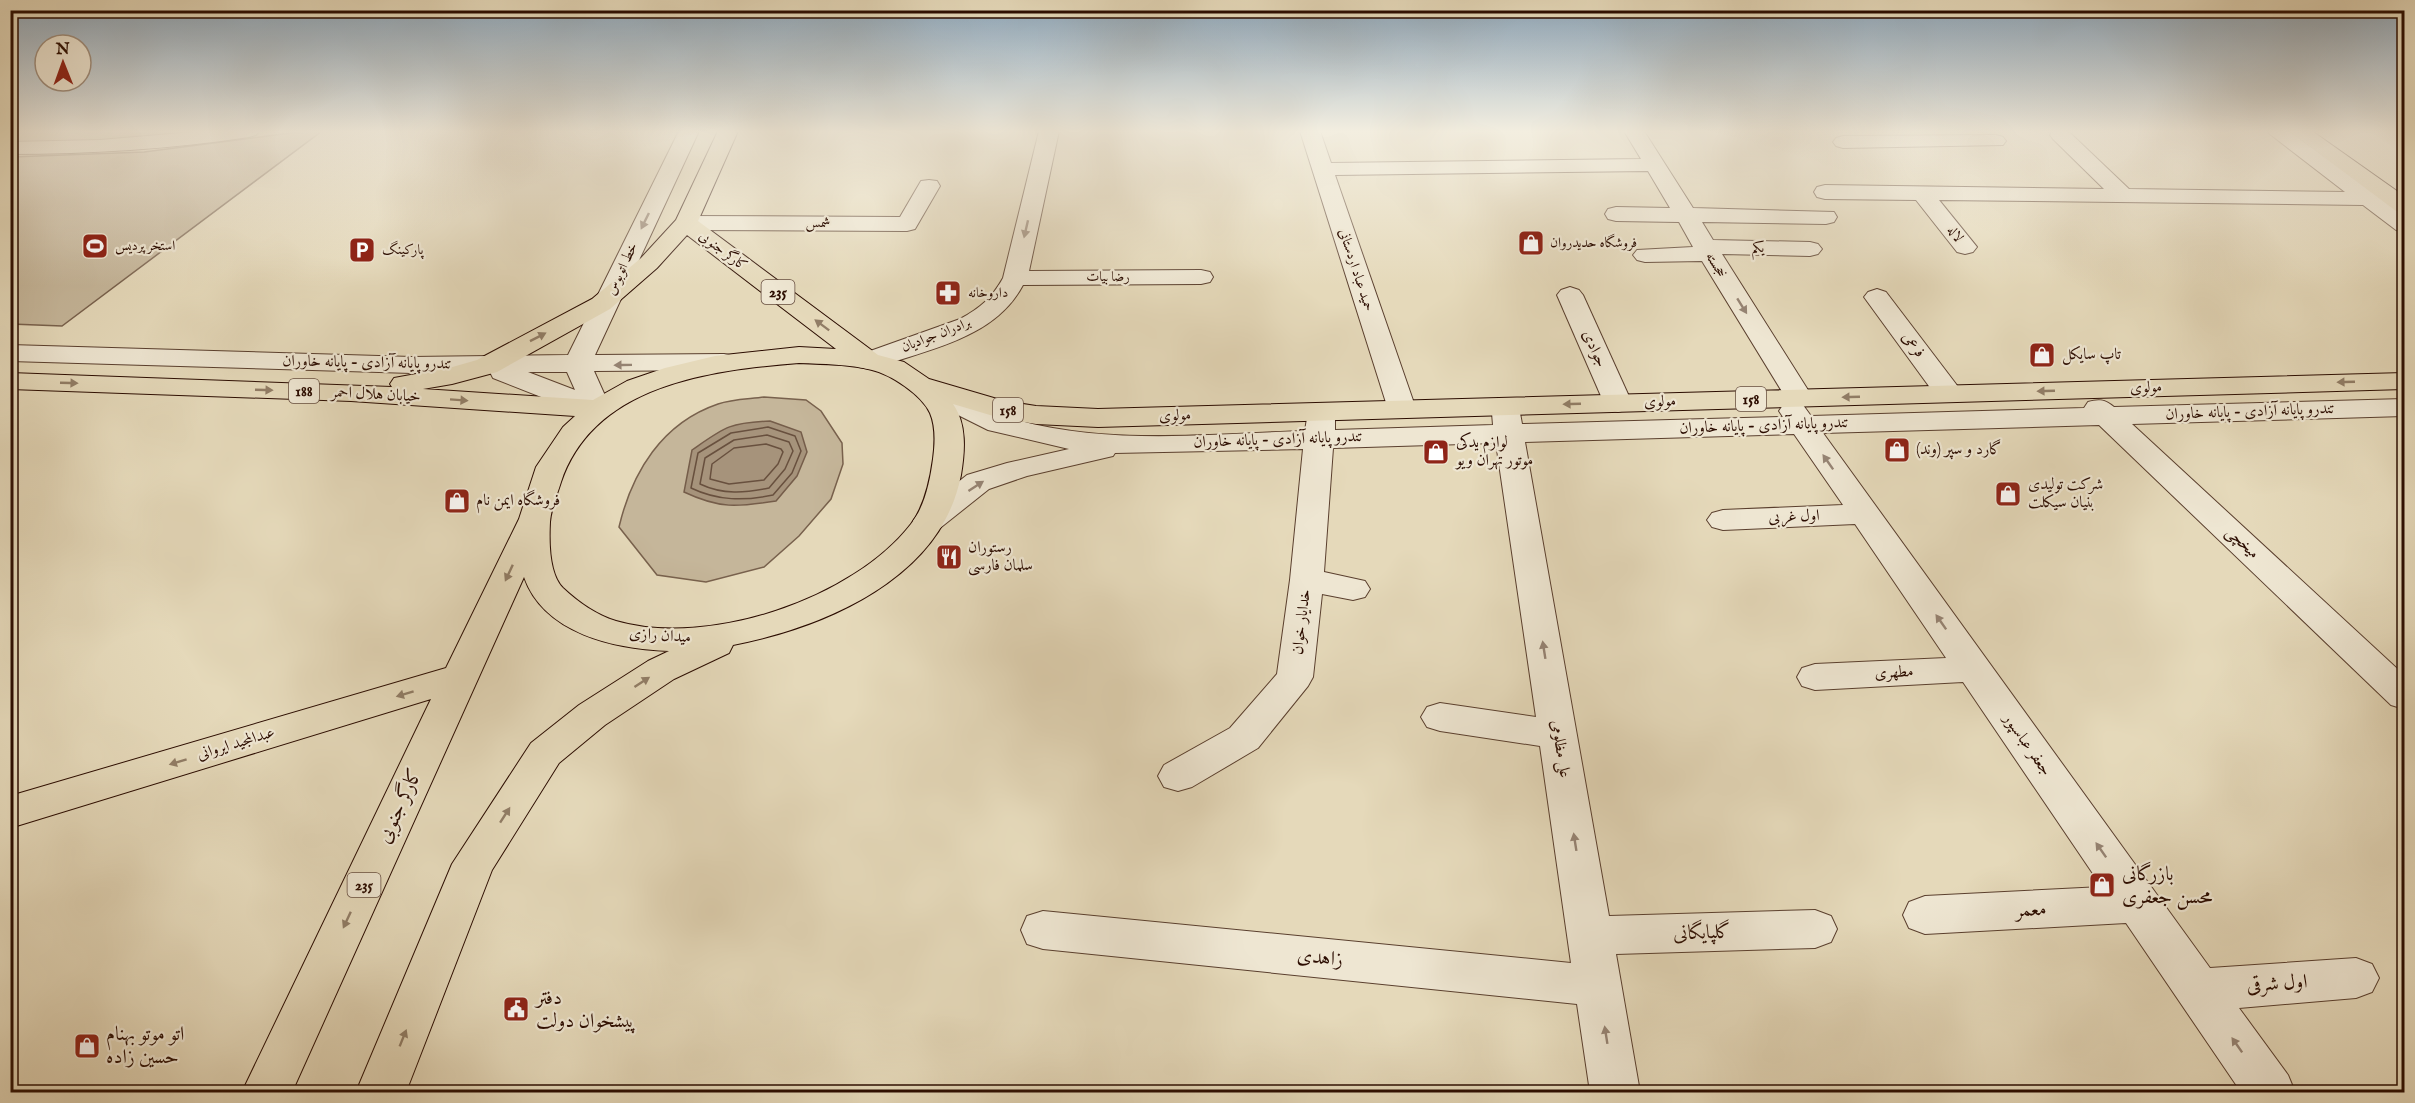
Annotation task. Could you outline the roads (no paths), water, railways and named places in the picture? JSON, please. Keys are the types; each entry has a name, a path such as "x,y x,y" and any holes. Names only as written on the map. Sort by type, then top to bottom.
{"main road":[{"name":"کارگر جنوبی","path":"705,182 686,223 869,360"},
{"path":"2371,182 2400,203"},
{"path":"351,393 452,376 487,366 601,304 649,263 686,223"},
{"name":"میدان رازی","path":"800,356 869,360 895,369 920,385 944,412 951,450 944,484 930,521 901,554 860,585 825,605 781,622 739,633 697,639 656,639 622,634 595,626 564,609 545,590 537,564 533,520 541,488 553,461 574,431 597,409 627,391 661,377 692,368 800,356"},
{"name":"خیابان هلال احمر","path":"10,381 351,393 597,409"},
{"name":"مولوی","path":"920,385 1000,409 1036,415 1320,425 1402,409 1507,420 1618,403 1795,407 1949,394 2404,381"},
{"name":"کارگر جنوبی","path":"267,1092 533,520"},
{"path":"381,1092 473,864 545,753 592,715 661,670 739,633"},
{"name":"عبدالمجید ایروانی","path":"10,812 461,677"}],"street":[{"name":"خط اتوبوس","path":"577,364 664,182"},
{"name":"برادران جوادیان","path":"869,360 970,324 999,304 1015,278 1038,182"},
{"name":"حمید عباد اردستانی","path":"1327,182 1402,409"},
{"name":"خجسته","path":"1666,182 1708,251 1795,407"},
{"path":"1957,182 1967,194"},
{"path":"2110,182 2124,196"},
{"path":"2346,182 2404,225"},
{"name":"شمس","path":"686,223 908,224 928,186"},
{"path":"1825,192 2369,199 2400,203"},
{"name":"لاله","path":"1922,193 1965,247"},
{"path":"1616,214 1826,218"},
{"name":"یکم","path":"1645,255 1810,249"},
{"name":"رضا بیات","path":"1015,278 1201,277"},
{"name":"جوادی","path":"1570,295 1618,403"},
{"name":"فرعی","path":"1877,297 1949,394"},
{"name":"تندرو پایانه آزادی - پایانه خاوران","path":"10,353 487,366 724,363"},
{"path":"577,364 597,409"},
{"path":"487,366 597,409"},
{"path":"920,385 998,424 1062,438 1124,445"},
{"name":"میخچی","path":"2079,390 2404,696"},
{"name":"تندرو پایانه آزادی - پایانه خاوران","path":"1124,445 1320,425 1507,420 1795,407 2107,416 2404,407"},
{"name":"جعفر عباسپور","path":"1795,407 1865,514 2270,1092"},
{"name":"علی مظلومی","path":"1507,420 1615,1092"},
{"name":"خدایار خوان","path":"1178,776 1244,738 1295,677 1307,580 1320,425"},
{"path":"930,521 978,482 1018,470 1124,445"},
{"name":"اول غربی","path":"1723,520 1865,514"},
{"path":"1307,580 1353,589"},
{"name":"مطهری","path":"1815,677 1974,669"},
{"path":"1440,717 1558,735"},
{"name":"معمر","path":"1924,915 2138,904"},
{"name":"گلپایگانی","path":"1590,936 1815,929"},
{"name":"زاهدی","path":"1042,930 1598,986"},
{"name":"اول شرقی","path":"2198,990 2356,978"}],"water":[{"path":"770,421 801,432 807,452 797,476 776,501 729,505 697,498 684,492 692,450 712,436 736,425"}],"place":[{"name":"فروشگاه حدیدروان","path":"1531,243"},
{"name":"استخر پردیس","path":"95,246"},
{"name":"پارکینگ","path":"362,250"},
{"name":"داروخانه","path":"948,293"},
{"name":"تاپ سایکل","path":"2042,355"},
{"name":"گارد و سپر (وند)","path":"1897,450"},
{"name":"لوازم یدکی موتور تهران ویو","path":"1436,452"},
{"name":"شرکت تولیدی بنیان سیکلت","path":"2008,494"},
{"name":"فروشگاه ایمن نام","path":"457,501"},
{"name":"رستوران سلمان فارسی","path":"949,557"},
{"name":"بازرگانی محسن جعفری","path":"2102,885"},
{"name":"دفتر پیشخوان دولت","path":"516,1009"},
{"name":"اتو موتو بهنام حسین زاده","path":"87,1046"}]}
